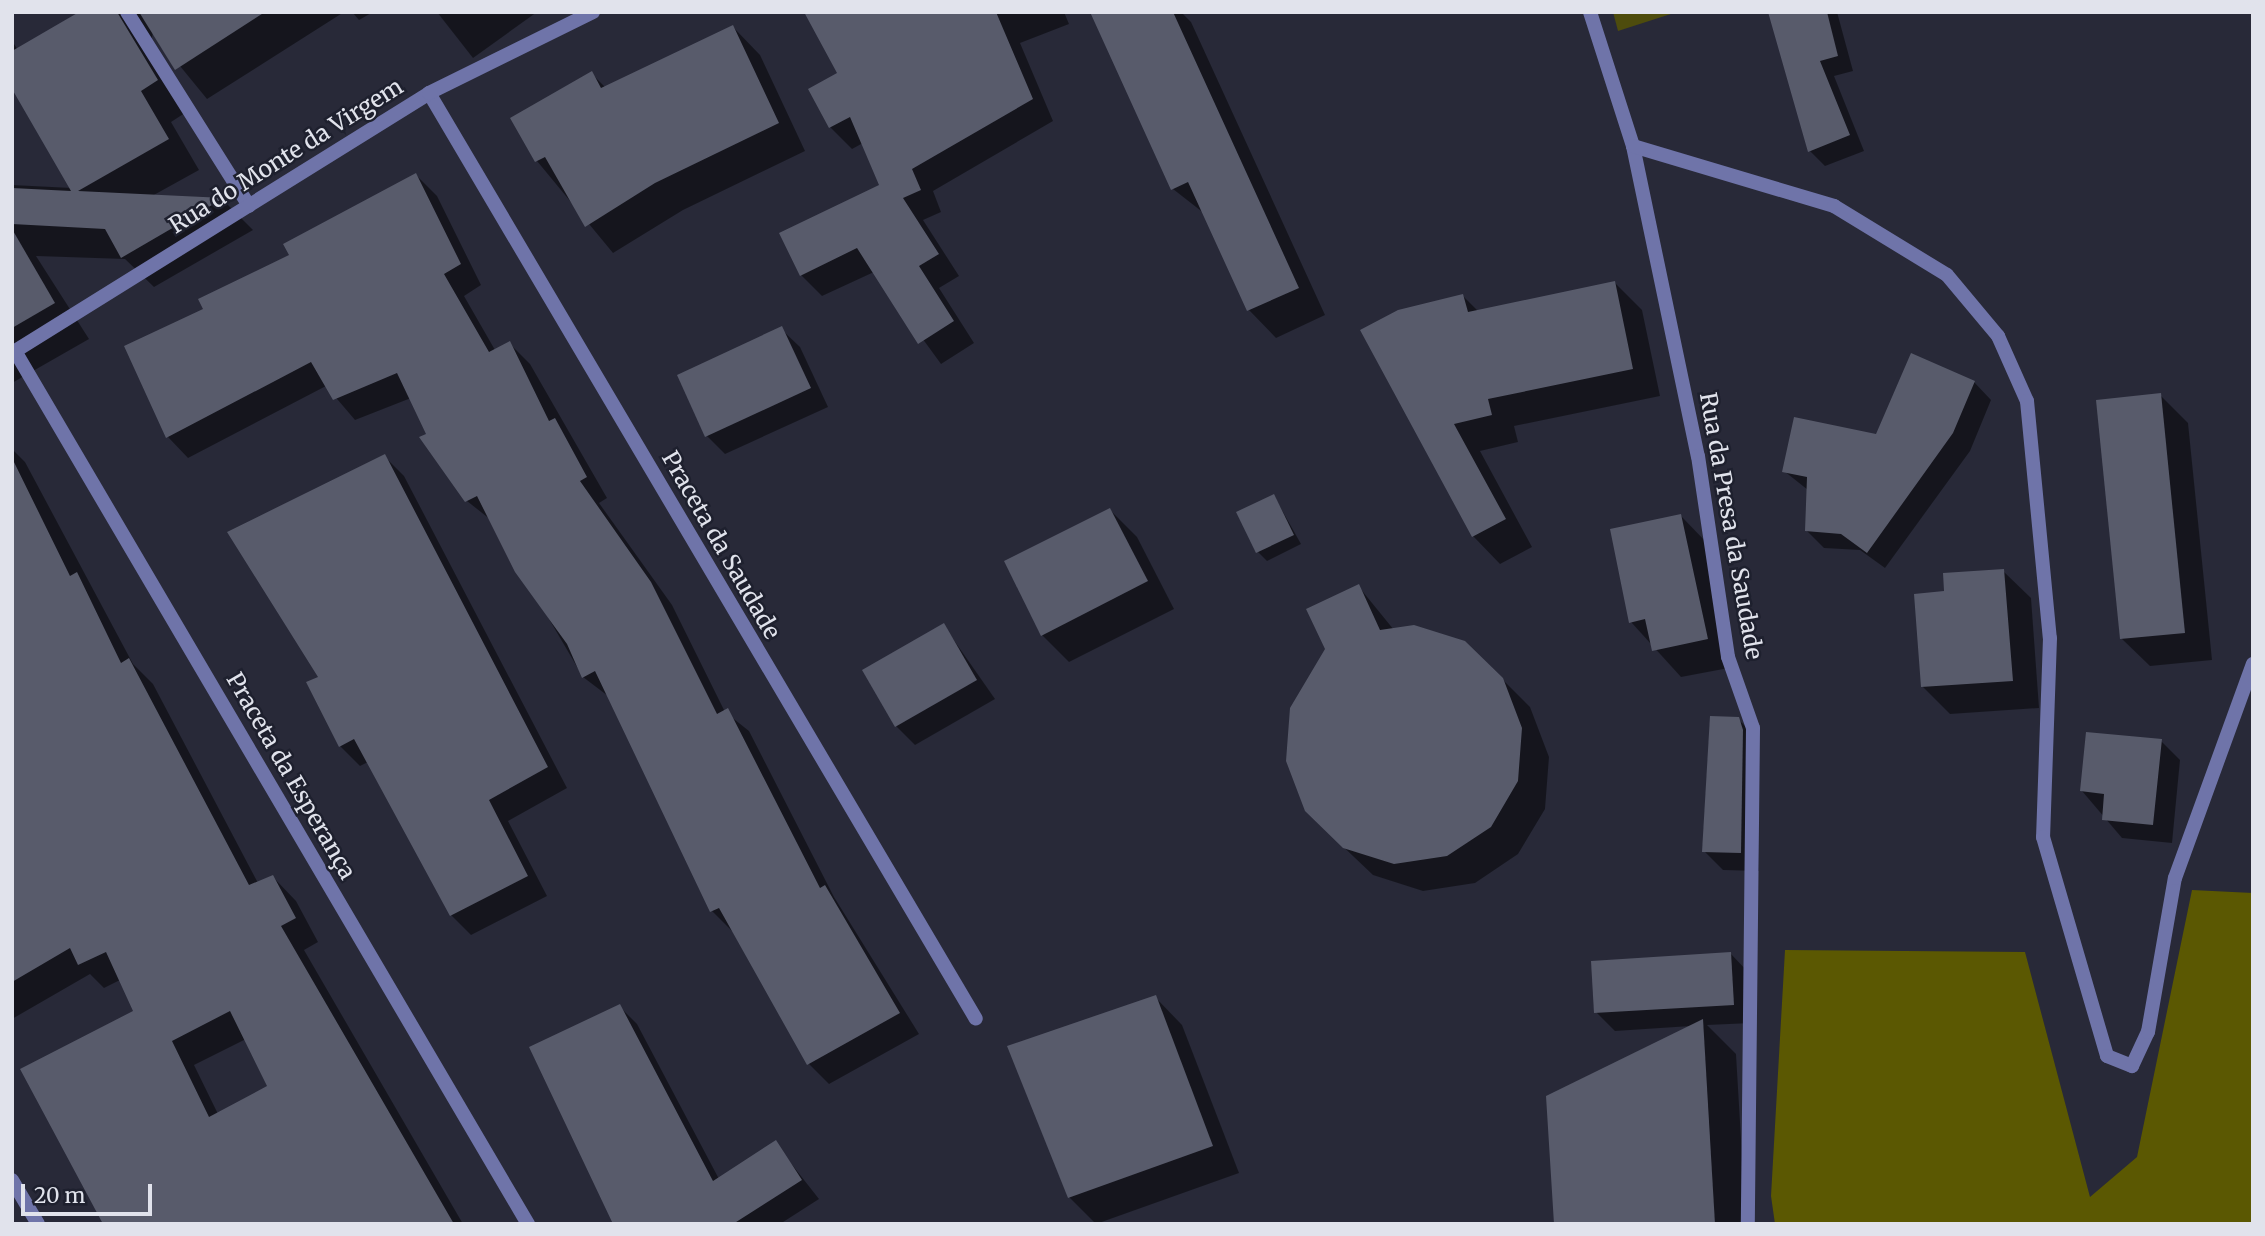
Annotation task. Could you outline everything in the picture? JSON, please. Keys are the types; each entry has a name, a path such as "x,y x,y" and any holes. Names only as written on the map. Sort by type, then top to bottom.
{"street":[{"path":"127,12 249,206"},
{"name":"Rua do Monte da Virgem","path":"13,352 429,93 593,12"},
{"name":"Rua da Presa da Saudade","path":"1590,12 1633,146 1698,456 1728,657 1753,728 1748,1224"},
{"name":"Praceta da Saudade","path":"429,93 975,1019"},
{"path":"1633,146 1834,206 1947,275 1998,335 2027,401 2050,638 2043,836 2107,1056 2132,1066 2148,1032 2175,878 2253,664"},
{"name":"Praceta da Esperança","path":"13,352 528,1224"},
{"path":"12,1180 38,1224"}],"shaded area":[{"path":"1613,12 1677,12 1618,31"},
{"path":"2192,890 2253,893 2253,1224 1775,1224 1771,1196 1785,950 2025,952 2090,1197 2137,1157"}],"building":[{"path":"79,12 117,12 158,80 141,91 169,139 78,191 224,198 121,258 105,229 12,224 12,188 71,191 12,89 12,51"},
{"path":"139,12 265,12 175,70"},
{"path":"804,12 996,12 1033,99 912,169 921,190 903,198 939,254 919,266 954,321 918,344 857,248 800,276 779,233 879,185 850,117 829,128 808,89 837,73"},
{"path":"1090,12 1173,12 1299,288 1247,311 1188,182 1171,190"},
{"path":"1768,12 1827,12 1838,56 1820,61 1850,135 1808,152"},
{"path":"733,25 779,123 655,183 585,227 545,157 535,162 510,118 592,71 601,88"},
{"path":"416,173 461,264 444,274 489,352 510,341 549,421 555,418 587,477 580,481 651,582 717,714 728,708 820,888 825,885 900,1013 807,1065 719,908 710,912 595,671 582,678 567,644 515,572 477,496 465,502 419,437 426,434 397,373 333,400 311,362 166,438 124,346 203,309 198,299 289,255 283,244"},
{"path":"12,229 55,303 12,328"},
{"path":"1615,281 1633,369 1488,399 1492,415 1454,424 1506,519 1472,537 1360,330 1398,310 1463,294 1468,312"},
{"path":"782,326 811,388 705,437 677,375"},
{"path":"1911,353 1975,381 1953,433 1867,553 1841,534 1805,531 1807,477 1782,472 1794,417 1876,434"},
{"path":"2161,393 2185,633 2120,639 2096,400"},
{"path":"385,454 548,767 489,800 528,876 450,916 354,739 339,747 306,682 318,677 227,532"},
{"path":"12,458 70,576 77,572 121,663 129,658 249,885 273,875 296,918 281,926 454,1224 103,1224 20,1069 133,1011 106,952 78,965 70,948 12,982","holes":["230,1011 267,1086 209,1117 172,1041"]},
{"path":"1274,494 1294,535 1256,553 1236,512"},
{"path":"1110,508 1148,581 1041,636 1004,561"},
{"path":"1681,514 1708,639 1652,651 1645,619 1629,623 1610,529"},
{"path":"2004,569 2013,681 1921,687 1914,594 1944,591 1943,573"},
{"path":"1359,584 1380,630 1414,625 1465,641 1503,678 1522,728 1518,781 1491,827 1447,856 1394,864 1343,848 1305,811 1286,761 1290,708 1325,649 1306,609"},
{"path":"944,623 977,680 895,727 862,670"},
{"path":"1710,716 1739,717 1743,730 1741,853 1702,852"},
{"path":"2086,732 2162,739 2153,825 2102,820 2104,794 2080,791"},
{"path":"1731,952 1734,1005 1594,1013 1591,961"},
{"path":"1156,995 1213,1146 1068,1198 1007,1046"},
{"path":"620,1004 713,1181 776,1140 802,1180 733,1224 613,1224 529,1047"},
{"path":"1703,1019 1715,1224 1554,1224 1546,1096"}]}
